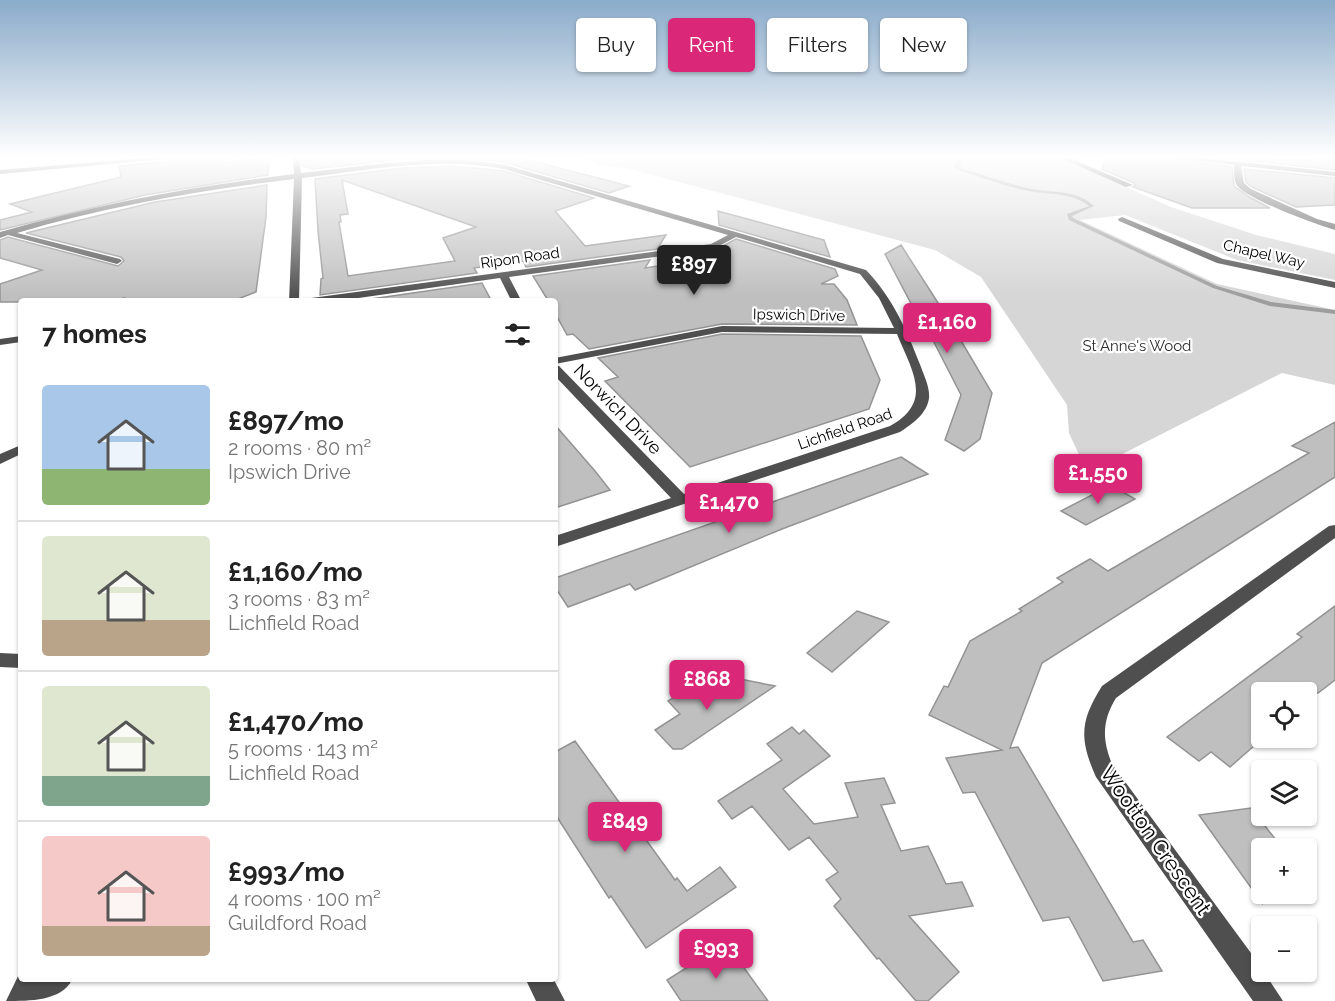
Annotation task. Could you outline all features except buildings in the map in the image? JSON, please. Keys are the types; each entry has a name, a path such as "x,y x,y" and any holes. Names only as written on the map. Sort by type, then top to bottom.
{"street":[{"name":"Lichfield Road","path":"4,234 123,203"},
{"path":"294,298 297,203"},
{"name":"Lichfield Road","path":"558,541 895,429 919,409 923,394 902,331 878,286 862,272 627,203"},
{"path":"1275,203 1314,221 1335,227"},
{"name":"Chapel Way","path":"1122,219 1220,261 1335,285"},
{"path":"4,234 117,261"},
{"name":"Ripon Road","path":"333,298 713,246 736,234"},
{"path":"503,275 515,298"},
{"name":"Ipswich Drive","path":"558,360 722,329 902,331"},
{"path":"0,342 18,339"},
{"name":"Norwich Drive","path":"558,372 681,500"},
{"path":"0,460 18,451"},
{"name":"Wootton Crescent","path":"1269,1001 1104,770 1093,745 1092,725 1099,707 1109,692 1335,530"},
{"path":"0,660 18,661"},
{"path":"22,1001 29,982"},
{"path":"22,1001 55,982"},
{"path":"540,982 551,1001"}],"green space":[{"name":"St Anne's Wood","path":"757,203 1161,203 1256,235 1335,254 1335,280 1237,260 1125,215 1080,220 1217,284 1335,310 1335,385 1282,373 1087,472 1069,433 1067,405 981,277 935,250"}],"waterway":[{"path":"1088,203 1092,206 1069,215 1071,219 1215,287 1270,304 1335,312"}]}
